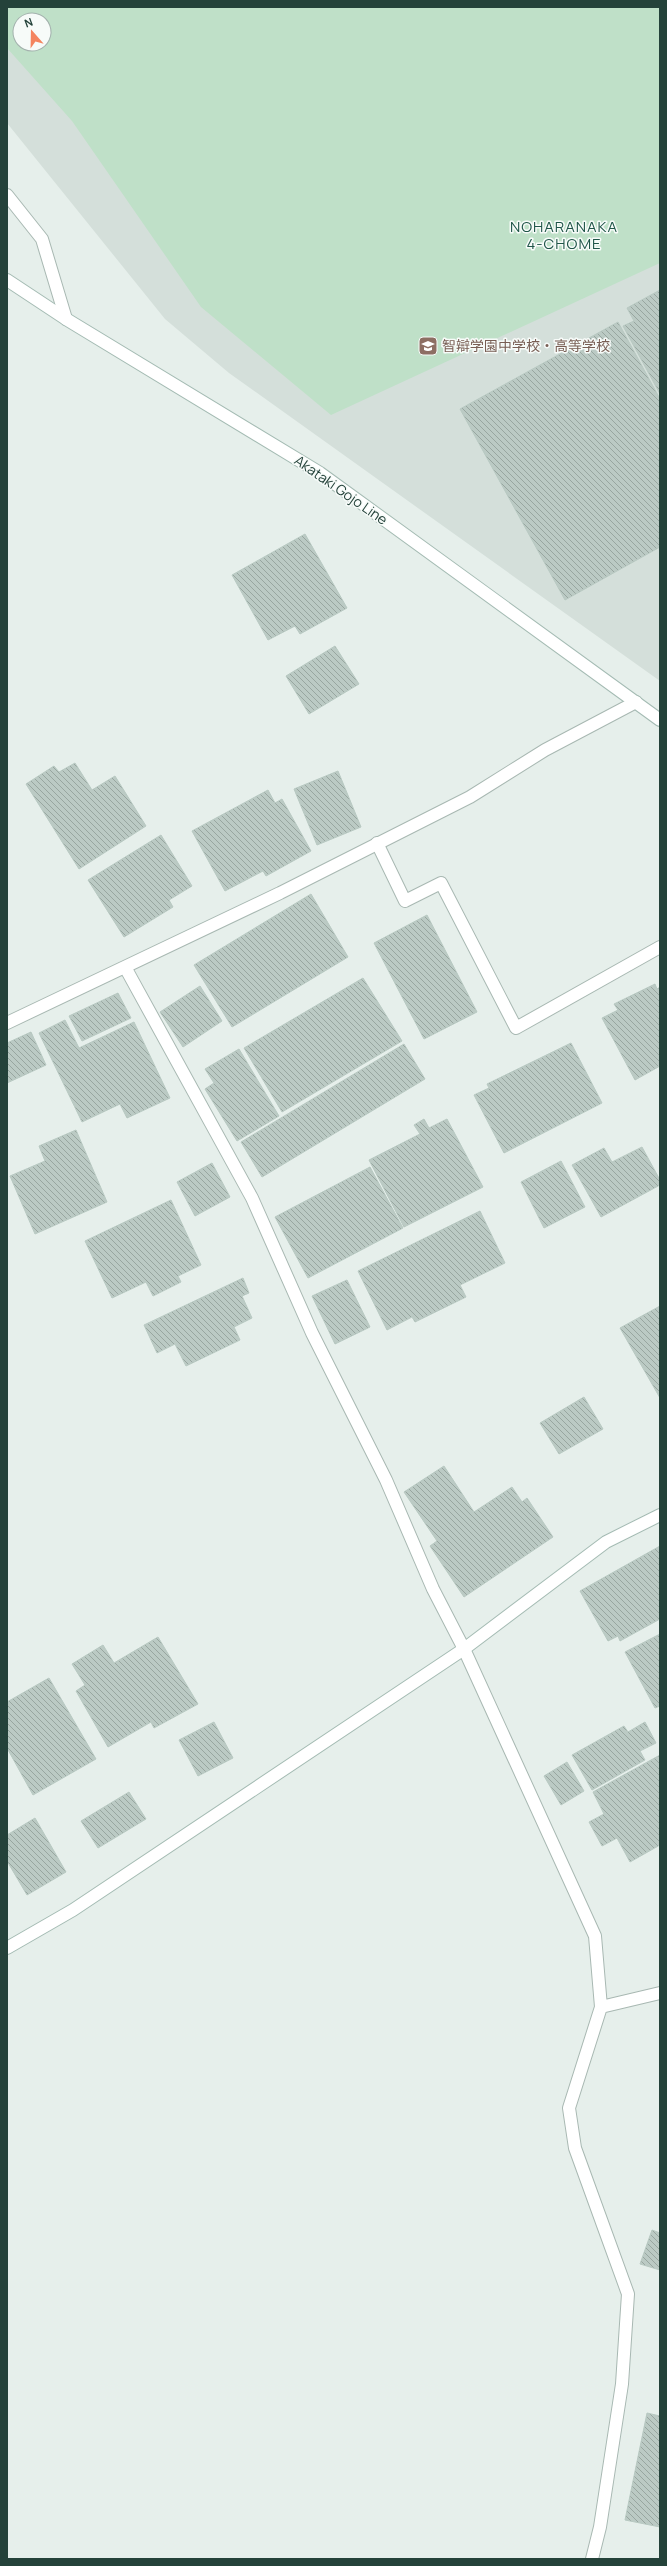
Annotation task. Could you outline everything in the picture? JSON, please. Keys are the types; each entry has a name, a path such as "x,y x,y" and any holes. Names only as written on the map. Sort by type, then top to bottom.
{"street":[{"path":"7,195 42,239 66,319"},
{"name":"Akataki Gojo Line","path":"7,280 66,319 320,473 660,720"},
{"path":"7,1023 125,967 470,797 500,776 545,750 636,702"},
{"path":"377,843 405,901 441,883 516,1028 660,947"},
{"path":"125,967 252,1198 312,1333 386,1480 433,1590 464,1650 594,1936 601,2007 569,2108 575,2148 628,2294 622,2384 600,2527 592,2559"},
{"path":"7,1948 73,1910 464,1650 606,1542 660,1515"},
{"path":"601,2007 660,1993"}],"shaded area":[{"name":"智辯学園中学校・高等学校","path":"7,7 660,7 660,681 229,373 165,319 7,123"}],"green space":[{"name":"智辯学園中学校・高等学校","path":"7,7 660,7 660,263 331,415 201,307 72,121 7,48"}],"building":[{"path":"660,290 660,394 623,326 634,321 627,308"},
{"path":"618,322 660,399 660,547 565,600 460,409"},
{"path":"305,534 347,608 300,634 295,626 268,640 232,575"},
{"path":"335,646 359,684 309,714 286,676"},
{"path":"75,763 92,790 115,776 146,826 79,869 26,784 54,766 59,772"},
{"path":"338,771 361,827 317,845 294,789"},
{"path":"268,790 275,803 282,799 311,851 266,876 263,871 225,891 192,831"},
{"path":"161,835 192,886 169,900 173,907 124,937 88,880"},
{"path":"311,894 348,957 232,1027 194,965"},
{"path":"427,915 477,1012 424,1039 374,943"},
{"path":"363,978 402,1041 282,1112 244,1048"},
{"path":"655,984 657,989 660,987 660,1066 635,1080 602,1018 618,1010 614,1004"},
{"path":"200,986 222,1021 183,1047 160,1012"},
{"path":"118,993 131,1018 82,1041 69,1016"},
{"path":"65,1020 79,1048 134,1022 170,1098 127,1118 120,1104 82,1122 39,1033"},
{"path":"31,1032 46,1065 7,1083 7,1043"},
{"path":"571,1043 602,1103 504,1153 474,1095 489,1088 487,1084"},
{"path":"404,1044 425,1079 262,1177 241,1142"},
{"path":"239,1049 279,1116 237,1141 205,1089 214,1083 205,1069"},
{"path":"424,1119 429,1128 447,1119 483,1187 404,1227 369,1160 420,1134 414,1125"},
{"path":"76,1130 107,1202 35,1234 10,1176 45,1161 39,1146"},
{"path":"642,1147 660,1180 660,1185 601,1217 572,1165 604,1148 612,1162"},
{"path":"561,1161 585,1207 544,1228 521,1182"},
{"path":"212,1163 230,1197 195,1216 177,1182"},
{"path":"370,1167 403,1228 308,1278 275,1217"},
{"path":"171,1200 201,1265 178,1276 181,1282 153,1296 146,1282 112,1298 85,1241"},
{"path":"480,1211 505,1263 460,1285 466,1297 415,1322 412,1317 387,1330 358,1271"},
{"path":"243,1278 249,1293 242,1296 252,1318 234,1327 240,1340 186,1366 175,1344 157,1353 144,1325"},
{"path":"347,1280 370,1327 335,1344 312,1296"},
{"path":"660,1306 660,1398 620,1328"},
{"path":"584,1397 603,1429 559,1454 540,1423"},
{"path":"444,1466 474,1512 512,1487 522,1502 527,1498 553,1537 464,1597 430,1546 437,1541 404,1492"},
{"path":"660,1546 660,1619 620,1641 618,1636 608,1641 580,1591"},
{"path":"660,1634 660,1706 655,1708 625,1652"},
{"path":"158,1637 198,1704 154,1728 151,1722 108,1747 76,1691 85,1685 72,1664 103,1645 114,1663"},
{"path":"49,1678 96,1759 33,1795 7,1748 7,1702"},
{"path":"214,1722 233,1758 198,1776 179,1740"},
{"path":"645,1722 656,1743 640,1751 645,1760 592,1790 572,1755 624,1726 628,1732"},
{"path":"660,1755 660,1845 630,1862 617,1838 602,1846 589,1822 604,1814 593,1792"},
{"path":"567,1762 584,1791 561,1805 544,1776"},
{"path":"129,1792 146,1819 98,1848 81,1821"},
{"path":"35,1818 66,1872 27,1895 7,1861 7,1835"},
{"path":"652,2230 660,2233 660,2270 640,2264"},
{"path":"647,2413 660,2416 660,2527 625,2520"}],"place":[{"name":"智辯学園中学校・高等学校","path":"428,346"}],"district":[{"name":"NOHARANAKA 4-CHOME","path":"564,236"}]}
